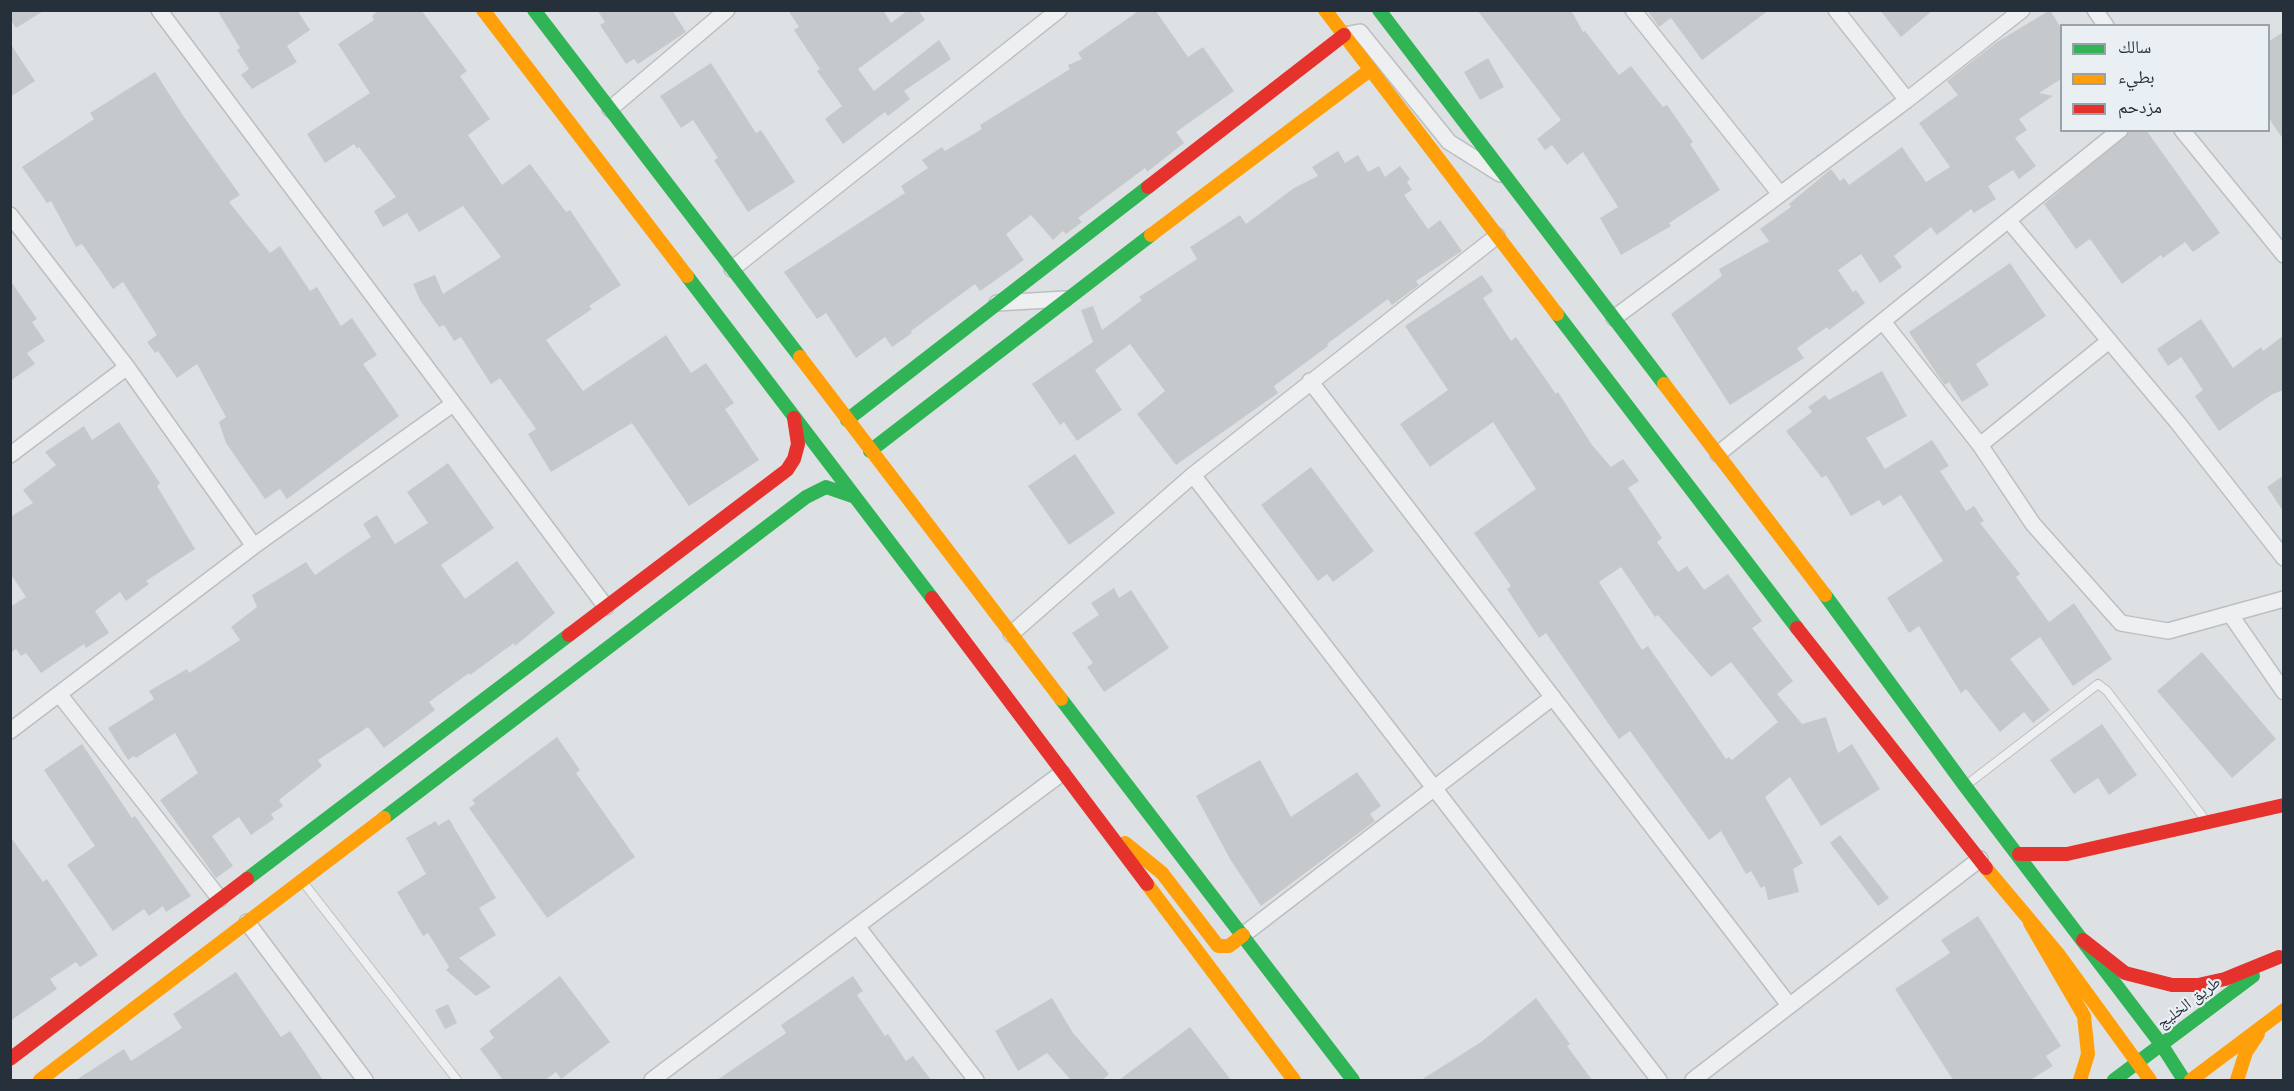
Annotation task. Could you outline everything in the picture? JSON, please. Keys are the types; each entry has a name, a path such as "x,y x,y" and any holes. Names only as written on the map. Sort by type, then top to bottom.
{"street":[{"path":"159,10 606,607"},
{"path":"483,10 856,497 1294,1080"},
{"path":"534,10 1353,1080"},
{"path":"610,109 727,10"},
{"path":"732,268 1059,10"},
{"path":"1325,10 1766,589 2030,923 2059,955 2150,1080"},
{"path":"1380,10 1824,593 1965,786 2161,1044 2184,1080"},
{"path":"1633,10 1780,194"},
{"path":"1836,10 1907,100"},
{"path":"1614,318 1907,100 2022,10"},
{"path":"2095,10 2105,24"},
{"path":"847,420 1344,35 1360,32 1449,142 1507,178"},
{"path":"870,451 1065,299 1370,70"},
{"path":"1718,454 1884,323 2118,132"},
{"path":"2184,132 2278,238 2283,255"},
{"path":"10,215 127,367 255,546"},
{"path":"2009,221 2178,423 2283,558"},
{"path":"1011,634 1193,475 1497,236"},
{"path":"997,303 1065,299"},
{"path":"1884,323 1980,446 2033,524 2121,623 2168,632 2283,599"},
{"path":"1980,446 2109,341"},
{"path":"10,455 127,367"},
{"path":"1310,381 1790,1005"},
{"path":"10,731 255,546 453,404"},
{"path":"10,1059 787,470 794,459 798,444 794,418"},
{"path":"1193,475 1659,1080"},
{"path":"772,482 790,478 796,483 798,491 790,508"},
{"path":"48,1078 248,922 790,508 816,491 826,488 838,489 856,497"},
{"path":"2230,614 2283,692"},
{"path":"59,694 220,898"},
{"path":"1097,819 1162,873 1218,946 1229,946 1553,697"},
{"path":"658,1079 1062,772"},
{"path":"2019,855 2067,855 2283,805"},
{"path":"1693,1080 1980,859"},
{"path":"248,922 365,1080"},
{"path":"2030,923 2084,1016 2088,1054 2080,1080"},
{"path":"857,926 976,1080"},
{"path":"2083,940 2125,973 2149,981 2172,985 2198,985 2225,979 2281,955"},
{"name":"طريق الخليج","path":"2114,1080 2281,955"},
{"path":"2191,1080 2283,1010"},
{"path":"2237,1080 2246,1052 2264,1025"}],"lane":[{"path":"1965,786 2098,684 2107,691 2207,822"},
{"path":"302,881 457,1080"}],"building":[{"path":"10,10 45,10 16,28 10,19"},
{"path":"217,10 297,10 310,30 287,46 297,62 252,89 241,75 249,69 237,50 240,48"},
{"path":"379,10 421,10 467,71 460,76 490,119 468,135 502,185 530,164 566,212 570,210 621,285 589,306 592,309 546,340 583,391 666,335 691,373 706,363 734,403 725,409 759,460 689,506 632,423 551,472 528,434 536,429 500,378 491,384 461,337 454,341 444,325 439,327 420,300 413,284 435,275 443,294 501,257 463,206 419,232 407,213 383,227 374,211 396,197 359,147 357,149 354,144 325,163 307,134 370,93 338,44 374,20 372,16"},
{"path":"597,10 672,10 686,32 638,64 634,59 626,64 600,25 605,22"},
{"path":"788,10 883,10 891,23 908,10 918,10 925,20 858,69 874,91 939,40 951,59 904,91 910,99 888,116 885,112 843,144 825,119 842,106 817,71 820,69 794,30 799,27"},
{"path":"1140,10 1155,10 1188,57 1203,47 1234,91 1176,132 1184,143 1147,172 1145,168 1078,218 1082,222 1066,234 1063,231 1053,240 1031,215 1006,234 1024,260 980,291 975,284 892,347 885,337 856,358 826,313 817,319 784,272 905,193 901,186 928,168 922,160 942,147 945,151 982,129 980,125 1070,69 1068,65 1082,59 1078,53"},
{"path":"1477,10 1571,10 1583,32 1585,31 1619,75 1631,66 1663,107 1667,105 1693,142 1690,144 1720,190 1669,223 1671,226 1621,255 1600,218 1618,207 1583,152 1567,165 1552,145 1545,150 1537,139 1561,120"},
{"path":"1647,10 1769,10 1702,60 1671,18 1659,27"},
{"path":"1880,10 1933,10 1901,37"},
{"path":"2050,10 2060,26 2060,80 2039,93 2053,96 2019,119 2027,130 2015,138 2036,166 2019,179 2013,170 1988,186 1996,199 1974,213 1971,209 1937,235 1931,227 1894,256 1902,267 1880,283 1861,254 1838,270 1853,292 1856,290 1865,303 1829,330 1827,327 1797,348 1804,358 1730,405 1671,314 1722,276 1719,269 1769,241 1760,229 1791,207 1789,204 1831,169 1840,181 1844,178 1849,185 1902,147 1926,182 1950,167 1919,123 1958,95 1947,81 1997,42"},
{"path":"2283,32 2283,139 2270,120 2270,41"},
{"path":"10,43 35,81 10,97"},
{"path":"1488,58 1504,87 1480,100 1464,72"},
{"path":"711,63 756,133 761,130 795,182 748,212 714,160 718,158 693,120 681,128 660,96"},
{"path":"155,72 240,195 229,202 270,253 280,246 310,291 317,287 341,326 352,318 377,355 363,364 399,416 287,499 280,489 265,499 226,443 219,422 226,417 197,364 177,378 158,351 155,353 147,342 157,335 123,282 113,289 82,244 76,247 51,201 47,203 22,167 94,119 90,113"},
{"path":"2130,132 2147,132 2220,233 2193,252 2185,242 2163,258 2161,255 2122,284 2090,239 2076,249 2044,204"},
{"path":"1338,151 1345,163 1358,155 1368,172 1379,166 1385,177 1400,166 1410,179 1407,182 1412,190 1404,195 1428,229 1440,220 1462,251 1416,281 1419,285 1392,305 1388,299 1327,344 1328,346 1274,386 1278,393 1176,465 1137,414 1165,391 1130,344 1095,370 1122,410 1077,441 1064,422 1060,425 1032,384 1093,342 1081,310 1093,306 1102,330 1142,300 1139,297 1197,259 1190,247 1240,215 1246,224 1294,188 1318,176 1312,167"},
{"path":"2010,263 2046,316 1976,364 1989,385 1962,402 1949,382 1945,385 1909,332"},
{"path":"1482,275 1493,291 1483,298 1511,341 1516,337 1556,394 1558,392 1592,445 1611,467 1623,459 1639,481 1628,488 1662,538 1657,542 1678,572 1687,566 1704,590 1728,574 1762,621 1752,628 1793,681 1777,694 1802,724 1826,717 1838,753 1852,744 1880,789 1821,826 1790,777 1765,797 1803,863 1793,869 1799,892 1768,900 1765,886 1761,888 1751,871 1746,874 1721,831 1709,840 1630,731 1619,739 1546,633 1539,638 1507,589 1511,586 1474,533 1536,489 1493,422 1430,467 1400,424 1448,390 1405,326","holes":["1621,567 1655,617 1658,615 1711,677 1731,662 1778,722 1732,760 1729,757 1726,759 1648,646 1642,650 1599,582"]},
{"path":"10,280 37,319 32,322 45,341 27,353 35,364 10,381"},
{"path":"2201,319 2233,368 2261,347 2263,351 2283,336 2283,390 2271,395 2219,431 2195,396 2203,390 2181,357 2168,366 2157,349"},
{"path":"1882,371 1907,416 1866,438 1885,469 1932,440 1949,466 1940,471 1966,511 1974,506 1984,521 1980,523 2020,574 2016,577 2049,622 2074,603 2112,659 2073,686 2040,637 2010,659 2050,710 2033,723 2024,712 2000,732 1966,689 1961,693 1919,626 1909,633 1887,598 1943,561 1901,495 1883,506 1879,500 1851,516 1826,475 1822,478 1786,431 1812,412 1808,407 1825,395 1829,400"},
{"path":"119,422 160,483 157,486 195,549 146,581 149,584 126,601 120,592 95,611 109,633 86,648 84,644 41,673 26,653 21,656 16,649 10,653 10,607 26,597 10,573 10,517 33,503 23,490 56,465 45,452 84,426 92,440"},
{"path":"1075,454 1115,513 1069,545 1028,486"},
{"path":"448,463 494,528 441,565 465,599 517,561 555,613 515,646 514,643 429,702 435,710 384,748 368,727 318,760 322,766 279,800 283,806 271,814 274,819 251,835 239,817 212,836 233,866 216,878 160,800 198,773 175,733 136,758 134,756 128,760 108,728 154,699 149,691 187,669 189,673 240,640 231,627 257,607 252,595 306,562 315,575 371,537 363,524 377,515 395,544 428,523 407,492"},
{"path":"1311,467 1374,551 1333,582 1327,574 1318,581 1261,505"},
{"path":"2283,476 2283,511 2267,487"},
{"path":"1114,588 1119,598 1131,590 1169,648 1104,692 1087,667 1093,663 1072,633 1099,615 1091,603"},
{"path":"2202,652 2276,739 2232,778 2157,691"},
{"path":"2102,724 2137,775 2109,795 2098,778 2074,794 2050,760"},
{"path":"557,737 580,770 576,773 635,857 547,918 469,808 475,804 472,800"},
{"path":"82,744 132,818 135,816 191,896 166,912 163,906 149,916 144,909 113,931 67,865 95,846 44,770"},
{"path":"1260,760 1291,817 1357,772 1381,806 1370,814 1375,821 1261,906 1230,859 1196,796"},
{"path":"449,819 496,898 479,908 496,935 459,958 491,987 476,996 446,970 449,967 428,933 423,936 397,892 426,874 406,838 436,821 438,826"},
{"path":"1840,835 1889,898 1878,906 1830,843"},
{"path":"10,836 43,882 47,879 98,955 80,967 76,962 50,979 57,989 10,1021"},
{"path":"1978,916 2061,1046 2046,1056 2053,1066 2030,1080 1953,1080 1895,989 1950,953 1941,940"},
{"path":"236,972 281,1037 290,1031 323,1080 76,1080 124,1049 131,1061 182,1028 173,1014"},
{"path":"560,976 610,1042 561,1079 556,1072 545,1080 503,1080 480,1049 494,1038 489,1031"},
{"path":"853,976 863,991 857,995 885,1036 888,1034 906,1061 913,1056 931,1080 717,1080 786,1033 781,1025"},
{"path":"1052,998 1073,1033 1109,1074 1102,1080 1071,1080 1047,1053 1018,1071 995,1031"},
{"path":"1536,998 1570,1044 1567,1046 1592,1080 1421,1080 1481,1042"},
{"path":"448,1004 457,1023 445,1029 435,1010"},
{"path":"1190,1027 1231,1080 1119,1080"}],"traffic: fast":[{"path":"534,10 800,357"},
{"path":"1379,10 1664,384"},
{"path":"847,420 1148,187"},
{"path":"870,451 1151,235"},
{"path":"687,276 932,598"},
{"path":"1557,314 1797,628"},
{"path":"384,818 806,497 826,487 855,497"},
{"path":"1825,595 1965,786 2161,1044 2184,1080"},
{"path":"247,879 569,635"},
{"path":"1061,699 1353,1080"},
{"path":"2114,1080 2253,976"}],"traffic: slow":[{"path":"483,10 687,276"},
{"path":"1325,10 1557,314"},
{"path":"1151,235 1370,70"},
{"path":"800,357 1061,699"},
{"path":"1664,384 1825,595"},
{"path":"40,1080 384,818"},
{"path":"1125,843 1162,873 1218,946 1229,946 1243,935"},
{"path":"1986,868 2059,955 2150,1080"},
{"path":"1147,884 1294,1080"},
{"path":"2030,923 2084,1016 2088,1054 2080,1080"},
{"path":"2191,1080 2284,1010"},
{"path":"2237,1080 2246,1052 2258,1034"}],"traffic: jam":[{"path":"1148,187 1344,35"},
{"path":"569,635 787,470 794,459 798,444 794,418"},
{"path":"932,598 1147,884"},
{"path":"1797,628 1986,868"},
{"path":"2019,854 2067,854 2284,805"},
{"path":"10,1059 247,879"},
{"path":"2083,940 2125,973 2172,985 2198,985 2225,979 2279,957"}]}
